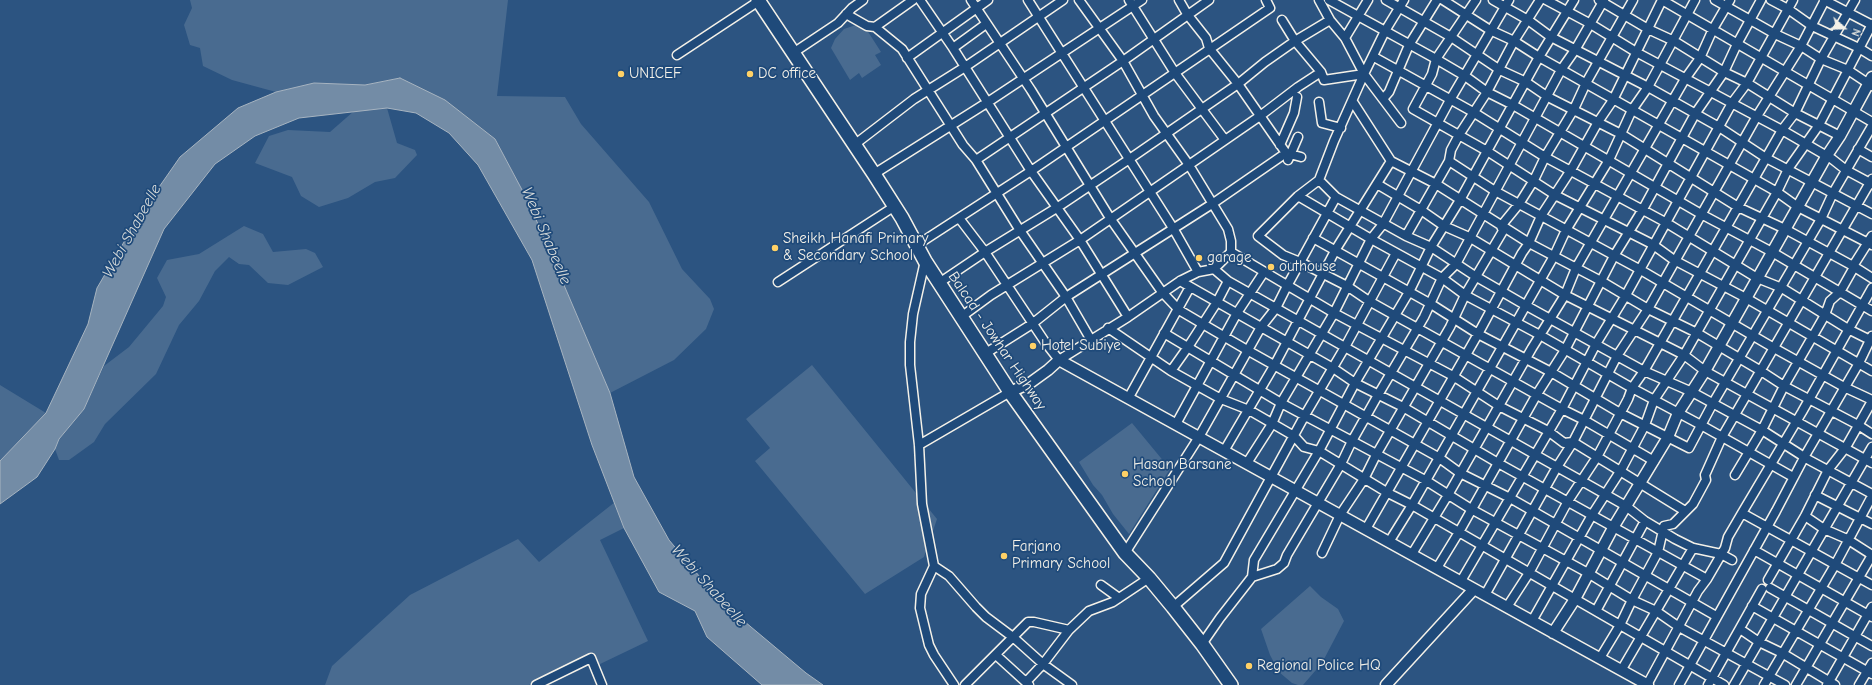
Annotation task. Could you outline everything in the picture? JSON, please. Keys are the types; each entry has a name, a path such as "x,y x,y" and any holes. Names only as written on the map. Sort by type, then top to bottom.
{"main road":[{"name":"Balcad - Jowhar Highway","path":"758,0 895,206 925,261 1010,392 1125,553 1149,578 1173,607 1231,685"}],"street":[{"path":"677,55 758,0"},
{"path":"794,53 838,23 846,14 863,0"},
{"path":"875,27 913,0"},
{"path":"920,0 953,48 1031,171 1080,240 1128,316"},
{"path":"971,0 1024,78 1110,218 1162,292 1179,310 1202,325 1274,366 1438,457 1460,473 1486,485 1580,537 1622,563 1669,588 1716,616"},
{"path":"907,58 988,0"},
{"path":"1028,0 1062,52 1128,160 1173,228 1198,272"},
{"path":"854,145 927,91 1000,44 1063,0"},
{"path":"919,445 1010,392 1030,383 1059,360 1128,316 1162,292 1198,272 1214,269 1231,252 1231,241 1228,229 1189,165 1166,134 1123,61 1079,0"},
{"path":"874,174 988,102 1100,28 1131,3 1142,0"},
{"path":"1179,0 1187,14 1206,38 1209,48 1238,84 1288,156 1301,157"},
{"path":"976,160 1009,136 1123,61 1187,14 1209,0"},
{"path":"917,245 1031,171 1175,73 1209,48 1270,8 1266,0"},
{"path":"1319,0 1330,20 1345,38 1364,74 1401,123"},
{"path":"1345,38 1368,0"},
{"path":"1386,0 1399,8 1416,15 1500,70 1526,82 1548,97 1574,109 1620,134 1738,207 1808,241 1872,278"},
{"path":"1404,0 1385,31 1374,57 1364,74 1353,102 1334,141 1319,180 1298,196 1258,236 1283,255 1300,262 1346,286 1369,301 1584,420 1654,461"},
{"path":"1383,99 1389,92 1397,70 1409,45 1425,22 1437,0"},
{"path":"1443,0 1490,30 1514,41 1658,126 1777,192 1798,207 1843,230 1871,241 1853,266 1853,269 1840,292 1830,301 1825,315 1813,337 1784,386 1762,430 1735,475"},
{"path":"1476,0 1436,59 1432,74 1413,110 1487,151 1555,195 1652,244 1674,260 1746,298 1872,371"},
{"path":"1493,0 1507,4 1551,37 1598,60 1624,76 1648,87 1672,102 1719,127 1766,158 1872,214"},
{"path":"1406,236 1449,161 1451,150 1459,135 1487,92 1514,41 1540,0"},
{"path":"1546,0 1589,23 1636,52 1662,64 1685,79 1757,116 1805,143 1846,170 1871,182 1722,437 1705,475 1706,480 1693,504 1673,524 1664,526 1658,552 1620,625 1600,658"},
{"path":"1202,644 1252,577 1254,560 1319,451 1330,429 1345,405 1355,382 1369,361 1394,315 1409,292 1431,247 1460,200 1514,105 1539,57 1574,0"},
{"path":"1322,553 1340,515 1364,479 1428,364 1456,318 1465,295 1475,276 1502,231 1501,226 1519,204 1534,180 1545,157 1574,109 1598,60 1633,0"},
{"path":"1366,529 1416,445 1427,421 1440,401 1452,376 1478,334 1515,264 1529,243 1541,216 1571,170 1598,122 1613,100 1662,0 1872,122"},
{"path":"1389,542 1412,505 1462,414 1554,256 1566,230 1609,160 1632,110 1662,64 1695,0"},
{"path":"1553,633 1602,550 1614,526 1668,437 1678,413 1705,371 1826,157 1840,136 1871,82 1848,70 1821,59 1801,46 1775,34 1750,19 1729,3 1715,0"},
{"path":"1437,568 1537,394 1565,350 1627,232 1643,210 1695,114 1724,72 1737,44 1761,0"},
{"path":"1771,0 1788,9 1812,26 1835,36 1872,56"},
{"path":"1461,581 1483,546 1495,521 1510,498 1534,454 1562,409 1610,319 1626,295 1652,244 1732,103 1747,83 1793,0"},
{"path":"1485,595 1506,559 1518,534 1573,442 1617,356 1648,309 1713,191 1730,165 1784,71 1801,46 1824,0 1872,24 1819,125 1788,169 1777,192 1750,241 1735,264 1724,287 1709,310 1684,355 1654,400 1645,425 1621,470 1604,494 1532,621"},
{"path":"1507,607 1529,573 1568,501 1597,457 1628,399 1632,388 1644,371 1782,130 1795,113 1821,59 1855,0"},
{"path":"1325,10 1332,1 1358,15 1465,76 1487,92 1514,105 1560,131 1701,214 1772,252 1872,311"},
{"path":"1252,577 1277,569 1284,563 1287,555 1341,464 1378,394 1418,328 1431,304 1442,278 1456,264 1469,237 1548,97 1561,70 1575,50 1602,1 1648,29 1674,41 1724,72 1747,83 1795,113 1840,136"},
{"path":"1131,3 1175,73 1225,140"},
{"path":"1412,554 1435,518 1487,429 1526,358 1565,295 1576,268 1685,79 1700,58 1729,3"},
{"path":"1247,463 1272,424 1309,354 1334,312 1346,286 1360,264 1372,240 1383,224 1450,100 1477,56 1490,30 1507,4"},
{"path":"846,14 867,26 875,27 897,44 963,145 976,160 1019,230 1066,297 1091,340"},
{"path":"1282,20 1295,41 1322,72 1324,80 1364,74"},
{"path":"939,283 984,252 1058,207 1090,184 1128,160 1238,84 1265,62 1295,41 1330,20"},
{"path":"953,48 986,24"},
{"path":"1374,57 1473,112 1545,157 1665,222 1757,278 1782,288 1848,329 1871,339 1859,363 1793,477 1768,526 1716,616 1679,685"},
{"path":"961,317 1006,286 1080,240 1260,116 1298,87 1322,72"},
{"path":"1280,145 1294,113 1297,96"},
{"path":"1319,102 1322,123 1341,128"},
{"path":"1353,102 1391,161 1436,184 1482,215 1529,243 1601,281 1648,309 1697,333 1784,386 1832,410 1872,434"},
{"path":"1313,238 1336,249 1456,318 1478,334 1526,358 1620,413 1689,448 1713,403 1769,311 1821,219 1833,193 1872,126"},
{"path":"986,353 1032,324 1066,297 1136,254 1173,228 1288,156 1298,137"},
{"path":"1858,149 1872,156"},
{"path":"1224,451 1249,410 1259,389 1274,366 1336,249 1391,161"},
{"path":"1449,161 1495,191 1639,269 1662,284 1844,387 1872,400 1846,447 1828,470 1806,516 1766,586 1752,606 1710,682"},
{"path":"1319,180 1336,196 1383,224 1431,247 1475,276 1525,305 1644,371 1713,403 1762,430 1850,484 1872,495 1847,539 1835,565 1795,630 1764,685"},
{"path":"1376,184 1444,226 1469,237 1565,295 1588,305 1610,319 1635,330 1647,338 1660,342 1684,355 1705,371 1846,447 1868,461"},
{"path":"1298,196 1372,240 1442,278 1465,295 1492,308 1632,388 1701,424 1793,477"},
{"path":"1125,553 1199,437 1261,327 1276,308 1286,286 1336,196"},
{"path":"778,282 895,206"},
{"path":"959,218 984,252 1032,324 1059,360 1130,397 1224,451 1553,633 1622,669 1647,685 1698,591 1707,579 1721,554 1742,512 1784,444 1796,420 1872,288"},
{"path":"1231,252 1286,286 1381,339 1452,376 1499,406 1548,431 1564,443 1573,442 1621,470 1640,484 1685,511"},
{"path":"1173,607 1224,563 1305,415 1346,347 1369,301 1396,253"},
{"path":"925,261 913,314 910,342 910,365 919,445 922,504 934,566 921,594 920,608 929,645 954,685"},
{"path":"1214,269 1228,281 1250,294 1626,506 1645,521 1693,548 1721,554 1732,560"},
{"path":"1176,424 1237,313 1264,272"},
{"path":"1180,281 1309,354 1355,382 1427,421 1450,436 1707,579"},
{"path":"1170,371 1188,347 1217,302 1228,281"},
{"path":"1130,397 1164,333 1179,310 1190,287"},
{"path":"1108,328 1170,371 1221,399 1249,410 1294,436 1304,447 1319,451 1388,493 1435,518 1642,637 1690,666 1710,682 1724,685"},
{"path":"1164,333 1282,403 1376,455 1425,480 1471,509 1588,573 1632,600 1656,611 1726,653 1785,685"},
{"path":"1734,685 1850,484 1868,461 1872,447"},
{"path":"1815,495 1872,524"},
{"path":"1742,512 1872,585"},
{"path":"1796,685 1872,555 1806,516"},
{"path":"1596,611 1645,521"},
{"path":"1622,669 1693,548"},
{"path":"1754,550 1870,616"},
{"path":"934,566 949,576 976,607 1069,684"},
{"path":"996,655 1027,683 1069,630 1089,611 1119,598 1149,578"},
{"path":"1101,585 1119,598"},
{"path":"1766,586 1872,646"},
{"path":"1386,685 1474,589"},
{"path":"1752,606 1842,659 1870,673"},
{"path":"1740,630 1759,642 1782,653 1831,684 1842,659 1870,616 1872,607"},
{"path":"968,684 1030,621 1069,630"},
{"path":"536,685 591,658 602,685"},
{"path":"1859,685 1870,673 1872,663"}],"shaded area":[{"path":"190,0 508,0 497,96 565,97 581,124 649,202 682,269 710,299 714,309 706,329 674,360 610,393 529,203 495,139 400,78 365,85 314,83 276,92 232,80 203,66 200,48 190,45 184,25 192,8"},
{"path":"856,25 865,27 881,52 875,55 881,65 862,78 859,73 850,80 831,48 835,39 844,29"},
{"path":"387,108 397,143 415,150 417,155 395,178 375,182 348,198 319,207 301,196 292,177 255,163 269,136 288,130 330,132 354,111"},
{"path":"244,226 263,234 273,252 306,249 315,253 323,267 288,285 268,283 249,265 239,264 229,257 215,271 199,301 179,325 156,374 105,424 94,442 69,460 59,460 55,449 59,439 84,409 104,366 129,347 163,306 166,297 157,278 167,260 199,254"},
{"path":"812,365 937,519 924,557 865,594 755,461 770,448 746,419"},
{"path":"0,385 46,413 0,461"},
{"path":"1132,423 1170,469 1129,534 1113,514 1079,462"},
{"path":"615,502 624,528 600,540 648,641 598,665 593,653 529,685 325,685 332,666 410,595 518,539 539,562"},
{"path":"1310,586 1321,597 1338,609 1344,621 1322,663 1303,685 1298,685 1292,683 1279,672 1270,655 1261,629"}],"water":[{"name":"Webi Shabeelle","path":"400,78 445,100 495,139 529,203 610,393 634,477 669,540 720,601 806,673 823,685 762,685 707,637 695,611 659,592 624,528 592,445 532,260 478,165 449,133 416,113 387,108 299,118 255,136 215,164 164,229 84,409 59,439 55,449 37,477 0,504 0,461 46,413 88,324 97,288 141,213 180,157 238,108 276,92 314,83 365,85"}],"place":[{"name":"UNICEF","path":"621,74"},
{"name":"DC office","path":"750,74"},
{"name":"Sheikh Hanafi Primary & Secondary School","path":"775,248"},
{"name":"garage","path":"1199,258"},
{"name":"outhouse","path":"1271,267"},
{"name":"Hotel Subiye","path":"1033,346"},
{"name":"Hasan Barsane School","path":"1125,474"},
{"name":"Farjano Primary School","path":"1004,556"},
{"name":"Regional Police HQ","path":"1249,666"}]}
